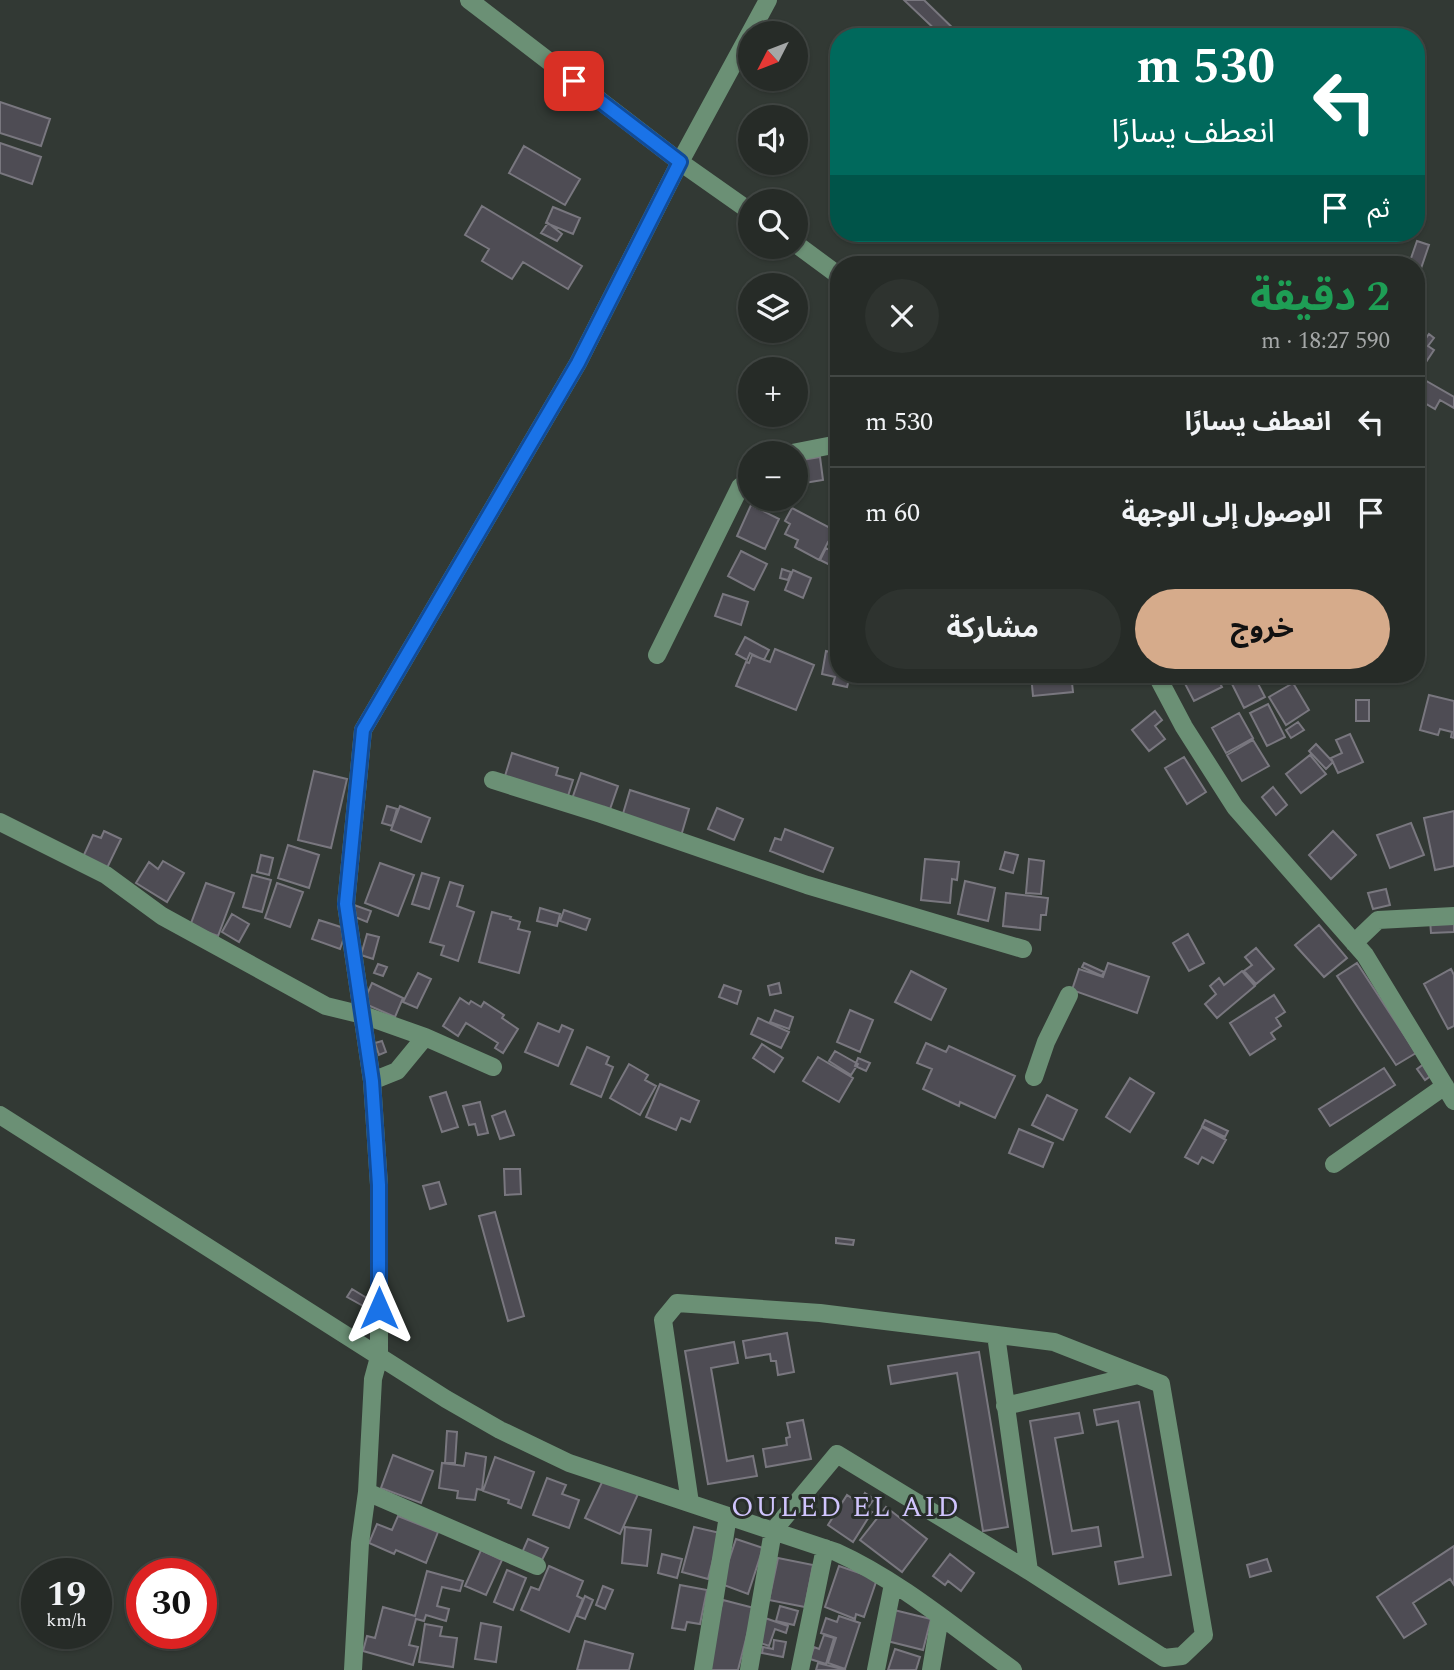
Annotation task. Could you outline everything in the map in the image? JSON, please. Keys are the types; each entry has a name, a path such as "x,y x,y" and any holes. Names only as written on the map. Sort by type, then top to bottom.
{"street":[{"path":"469,0 680,162 738,203"},
{"path":"353,1670 373,1379 379,1357 379,1185 372,1081 346,904 363,730 578,363 680,162 768,0"},
{"path":"808,253 830,269"},
{"path":"808,450 830,445"},
{"path":"657,655 738,491"},
{"path":"1161,683 1184,727 1234,807 1365,955 1450,1093 1334,1164"},
{"path":"493,780 807,885 1023,949"},
{"path":"0,822 106,875 162,916 326,1006 363,1015 425,1037 493,1067"},
{"path":"1354,943 1377,920 1454,916"},
{"path":"1034,1077 1046,1042 1069,995"},
{"path":"372,1081 397,1071 425,1037"},
{"path":"0,1115 446,1399 539,1450 569,1463 852,1560 893,1584 1013,1670"},
{"path":"690,1503 663,1320 677,1303 820,1313 1054,1342 1161,1384 1204,1635 1182,1656 1164,1658 1029,1571 836,1454 773,1531 748,1670"},
{"path":"996,1335 1029,1571"},
{"path":"1005,1406 1138,1375"},
{"path":"367,1492 537,1566"},
{"path":"703,1670 728,1516"},
{"path":"800,1670 825,1549"},
{"path":"876,1670 893,1584"},
{"path":"931,1670 940,1617"}],"building":[{"path":"904,0 924,0 953,28 934,28"},
{"path":"0,102 50,119 41,146 0,133"},
{"path":"0,143 41,157 32,184 0,173"},
{"path":"524,146 580,179 565,205 509,173"},
{"path":"482,206 582,266 568,289 523,262 512,279 482,261 489,249 465,235"},
{"path":"553,207 580,218 573,234 546,223"},
{"path":"548,223 562,234 557,241 541,233"},
{"path":"1417,242 1429,245 1425,257 1412,256"},
{"path":"1429,334 1434,338 1428,346 1434,350 1425,364 1425,340"},
{"path":"1425,380 1454,397 1454,408 1440,400 1435,409 1425,403"},
{"path":"820,457 823,480 808,482 808,459"},
{"path":"748,511 763,511 779,519 765,549 737,536"},
{"path":"790,511 798,511 830,528 830,543 828,542 819,560 795,547 798,540 785,534 790,524 785,521"},
{"path":"826,548 830,550 830,565 820,560"},
{"path":"741,551 767,564 754,590 728,576"},
{"path":"782,569 791,572 788,580 780,578"},
{"path":"793,570 811,578 803,598 785,590"},
{"path":"723,594 748,602 741,625 715,616"},
{"path":"745,637 769,650 764,660 750,653 747,660 736,654"},
{"path":"775,649 814,665 796,710 736,686 746,662 749,663 752,655 770,662"},
{"path":"826,651 830,652 830,676 822,674"},
{"path":"833,683 848,683 847,687"},
{"path":"1032,683 1072,683 1073,692 1033,696"},
{"path":"1185,683 1220,683 1222,687 1194,701"},
{"path":"1232,683 1258,683 1265,697 1244,708"},
{"path":"1293,683 1309,710 1286,725 1269,697"},
{"path":"1429,695 1454,701 1454,738 1451,737 1452,732 1440,729 1438,735 1420,730"},
{"path":"1356,700 1369,700 1369,721 1356,721"},
{"path":"1268,704 1285,737 1267,746 1250,713"},
{"path":"1155,711 1162,720 1155,726 1165,739 1149,751 1132,730"},
{"path":"1239,713 1253,738 1226,753 1212,728"},
{"path":"1298,722 1304,730 1291,738 1286,730"},
{"path":"1350,734 1363,762 1338,773 1331,758 1342,753 1336,740"},
{"path":"1253,740 1269,766 1242,781 1227,755"},
{"path":"1316,744 1333,762 1326,769 1309,751"},
{"path":"512,753 558,768 556,775 573,780 568,796 505,776"},
{"path":"1310,755 1326,774 1301,793 1286,774"},
{"path":"1184,757 1206,792 1187,804 1165,768"},
{"path":"314,771 347,779 331,848 298,840"},
{"path":"581,773 618,786 608,815 571,802"},
{"path":"1273,787 1287,805 1276,815 1262,797"},
{"path":"630,790 689,809 681,836 622,817"},
{"path":"387,806 397,809 392,826 382,823"},
{"path":"400,806 430,818 421,842 391,830"},
{"path":"717,808 743,819 734,840 708,829"},
{"path":"1454,811 1454,866 1435,870 1424,818"},
{"path":"1411,823 1424,855 1390,868 1377,835"},
{"path":"785,829 833,848 823,872 770,851 775,838 781,840"},
{"path":"104,831 121,839 107,868 83,857 93,835 101,838"},
{"path":"1333,831 1356,855 1331,879 1309,855"},
{"path":"288,845 319,855 309,888 278,878"},
{"path":"1005,852 1018,855 1013,873 1000,869"},
{"path":"261,855 273,858 269,875 257,872"},
{"path":"925,859 959,862 957,880 952,879 950,903 921,900"},
{"path":"1029,859 1044,861 1041,894 1026,893"},
{"path":"163,861 184,873 167,902 136,883 149,862 158,869"},
{"path":"380,863 414,875 398,916 365,903"},
{"path":"422,873 439,878 429,909 412,904"},
{"path":"252,875 271,880 262,912 243,907"},
{"path":"965,881 995,888 988,921 958,914"},
{"path":"450,882 463,886 457,906 474,912 458,961 441,955 444,946 430,942"},
{"path":"206,883 234,893 218,936 190,926"},
{"path":"277,883 303,892 290,927 265,918"},
{"path":"1386,889 1390,905 1373,909 1368,893"},
{"path":"1006,893 1048,898 1046,915 1041,915 1040,930 1003,926"},
{"path":"354,905 371,911 367,922 350,915"},
{"path":"540,908 560,914 557,926 537,921"},
{"path":"564,910 590,919 586,930 560,921"},
{"path":"492,912 511,917 510,919 520,922 518,929 530,932 519,973 479,962"},
{"path":"232,914 249,924 239,942 222,932"},
{"path":"319,920 347,929 340,949 312,939"},
{"path":"1430,920 1454,920 1454,932 1431,933"},
{"path":"1319,925 1347,958 1324,977 1295,945"},
{"path":"367,934 379,937 373,959 361,955"},
{"path":"1188,934 1204,963 1189,971 1173,943"},
{"path":"1256,948 1274,969 1256,984 1244,971 1252,965 1245,957"},
{"path":"1084,963 1104,972 1102,976 1082,967"},
{"path":"1108,963 1149,977 1137,1013 1072,990 1079,969 1103,977"},
{"path":"1357,963 1416,1053 1396,1065 1337,976"},
{"path":"378,964 387,967 383,976 374,973"},
{"path":"1451,969 1454,975 1454,1026 1448,1029 1424,984"},
{"path":"911,971 946,989 931,1020 895,1002"},
{"path":"1242,971 1255,986 1217,1018 1205,1004 1216,994 1210,986 1219,978 1224,985"},
{"path":"418,973 431,979 417,1008 403,1002"},
{"path":"372,983 403,998 395,1017 363,1003"},
{"path":"779,983 781,993 770,995 768,986"},
{"path":"724,985 741,991 737,1004 719,997"},
{"path":"1274,995 1285,1012 1276,1018 1281,1026 1271,1033 1275,1039 1250,1055 1230,1023"},
{"path":"460,998 481,1007 484,1002 504,1015 502,1018 518,1029 503,1053 495,1048 498,1043 466,1023 458,1036 443,1026"},
{"path":"775,1010 793,1017 789,1029 770,1022"},
{"path":"850,1010 873,1020 860,1052 837,1042"},
{"path":"758,1018 789,1032 781,1048 751,1034"},
{"path":"538,1023 559,1032 562,1025 573,1030 558,1066 525,1052"},
{"path":"382,1041 386,1052 379,1055 375,1043"},
{"path":"926,1043 946,1052 949,1046 1015,1076 995,1118 960,1102 959,1106 923,1089 932,1069 917,1063"},
{"path":"762,1044 783,1058 774,1072 753,1058"},
{"path":"587,1047 609,1057 606,1064 613,1067 601,1097 571,1084"},
{"path":"835,1051 858,1064 851,1075 829,1061"},
{"path":"818,1057 853,1078 839,1102 803,1081"},
{"path":"858,1058 870,1063 866,1071 855,1066"},
{"path":"629,1064 648,1075 645,1080 656,1086 640,1115 610,1098"},
{"path":"1424,1064 1432,1075 1425,1080 1417,1069"},
{"path":"1384,1068 1395,1085 1330,1126 1319,1109"},
{"path":"1130,1078 1154,1093 1130,1132 1106,1117"},
{"path":"660,1084 699,1101 690,1122 681,1118 676,1130 646,1117"},
{"path":"446,1092 458,1127 442,1132 430,1097"},
{"path":"1047,1095 1077,1110 1063,1140 1032,1125"},
{"path":"480,1102 488,1133 478,1135 475,1124 469,1125 463,1106"},
{"path":"505,1111 514,1135 500,1139 492,1116"},
{"path":"1205,1120 1228,1131 1225,1137 1202,1126"},
{"path":"1202,1127 1226,1140 1213,1163 1202,1157 1198,1164 1185,1157"},
{"path":"1019,1129 1053,1143 1043,1167 1009,1153"},
{"path":"504,1169 520,1169 521,1194 505,1195"},
{"path":"439,1182 446,1204 430,1209 423,1186"},
{"path":"495,1212 524,1316 508,1321 479,1216"},
{"path":"836,1238 854,1240 853,1245 836,1243"},
{"path":"352,1289 370,1300 365,1307 347,1297"},
{"path":"787,1333 794,1372 778,1375 776,1361 771,1361 770,1354 746,1358 743,1341"},
{"path":"734,1342 738,1363 711,1368 727,1461 753,1456 757,1476 708,1484 685,1351"},
{"path":"979,1352 1008,1527 983,1531 957,1373 891,1384 888,1366"},
{"path":"1139,1402 1171,1575 1119,1584 1115,1562 1143,1557 1118,1421 1097,1425 1094,1410"},
{"path":"1079,1413 1083,1433 1055,1438 1072,1531 1098,1527 1101,1546 1053,1554 1030,1421"},
{"path":"803,1420 811,1459 766,1467 763,1449 787,1445 786,1438 790,1437 787,1423"},
{"path":"447,1431 457,1432 455,1463 445,1463"},
{"path":"466,1453 486,1457 482,1490 477,1489 475,1500 457,1498 458,1491 439,1488 442,1463 464,1466"},
{"path":"393,1455 433,1471 421,1503 381,1488"},
{"path":"495,1457 534,1472 521,1508 508,1503 509,1500 483,1491"},
{"path":"547,1478 566,1485 562,1494 579,1500 569,1528 533,1515"},
{"path":"604,1478 638,1494 620,1534 585,1518"},
{"path":"865,1493 874,1499 867,1509 872,1512 853,1542 828,1525 847,1495 859,1503"},
{"path":"886,1507 927,1539 902,1572 860,1540"},
{"path":"398,1516 438,1532 426,1563 396,1550 394,1554 369,1543 377,1524 392,1530"},
{"path":"625,1527 651,1530 647,1566 622,1563"},
{"path":"694,1527 720,1533 708,1579 682,1572"},
{"path":"528,1539 548,1548 540,1564 521,1555"},
{"path":"736,1539 763,1548 748,1594 721,1584"},
{"path":"1454,1546 1454,1585 1450,1579 1413,1603 1426,1624 1404,1638 1377,1597"},
{"path":"481,1550 502,1560 486,1595 465,1586"},
{"path":"662,1554 682,1559 677,1578 658,1573"},
{"path":"950,1554 974,1573 961,1591 948,1581 945,1585 933,1576"},
{"path":"778,1558 813,1565 805,1607 769,1600"},
{"path":"1267,1559 1271,1571 1250,1577 1247,1565"},
{"path":"549,1566 583,1581 577,1596 583,1599 569,1632 521,1610 531,1587 539,1590"},
{"path":"839,1566 877,1579 864,1617 856,1614 855,1619 825,1607"},
{"path":"507,1570 526,1578 513,1610 494,1602"},
{"path":"427,1571 463,1581 460,1591 442,1587 437,1606 449,1609 446,1621 426,1615 424,1621 416,1619 409,1645 418,1647 413,1665 363,1651 367,1636 375,1638 383,1607 415,1616"},
{"path":"680,1585 707,1590 700,1624 687,1622 685,1630 672,1628"},
{"path":"603,1586 613,1590 605,1609 596,1605"},
{"path":"585,1596 593,1600 585,1619 577,1616"},
{"path":"723,1600 754,1608 738,1670 710,1670 713,1637"},
{"path":"780,1606 798,1611 794,1625 776,1621"},
{"path":"894,1610 931,1619 923,1650 887,1641"},
{"path":"839,1616 860,1623 845,1669 828,1663 836,1638 821,1633 826,1618 837,1622"},
{"path":"765,1618 788,1626 786,1633 775,1629 769,1646 758,1642"},
{"path":"481,1623 501,1627 496,1662 475,1659"},
{"path":"425,1624 442,1627 440,1636 457,1638 453,1667 419,1662"},
{"path":"824,1635 834,1638 826,1664 810,1659 814,1647 819,1649"},
{"path":"774,1640 786,1642 783,1657 762,1653 763,1647 773,1649"},
{"path":"585,1641 633,1654 629,1670 577,1670"},
{"path":"895,1649 920,1657 916,1670 888,1670"},
{"path":"818,1663 846,1670 816,1670"}],"district":[{"name":"OULED EL AID","path":"846,1507"}],"route":[{"path":"379,1308 379,1185 372,1081 346,904 363,730 578,363 680,162 574,81"}]}
